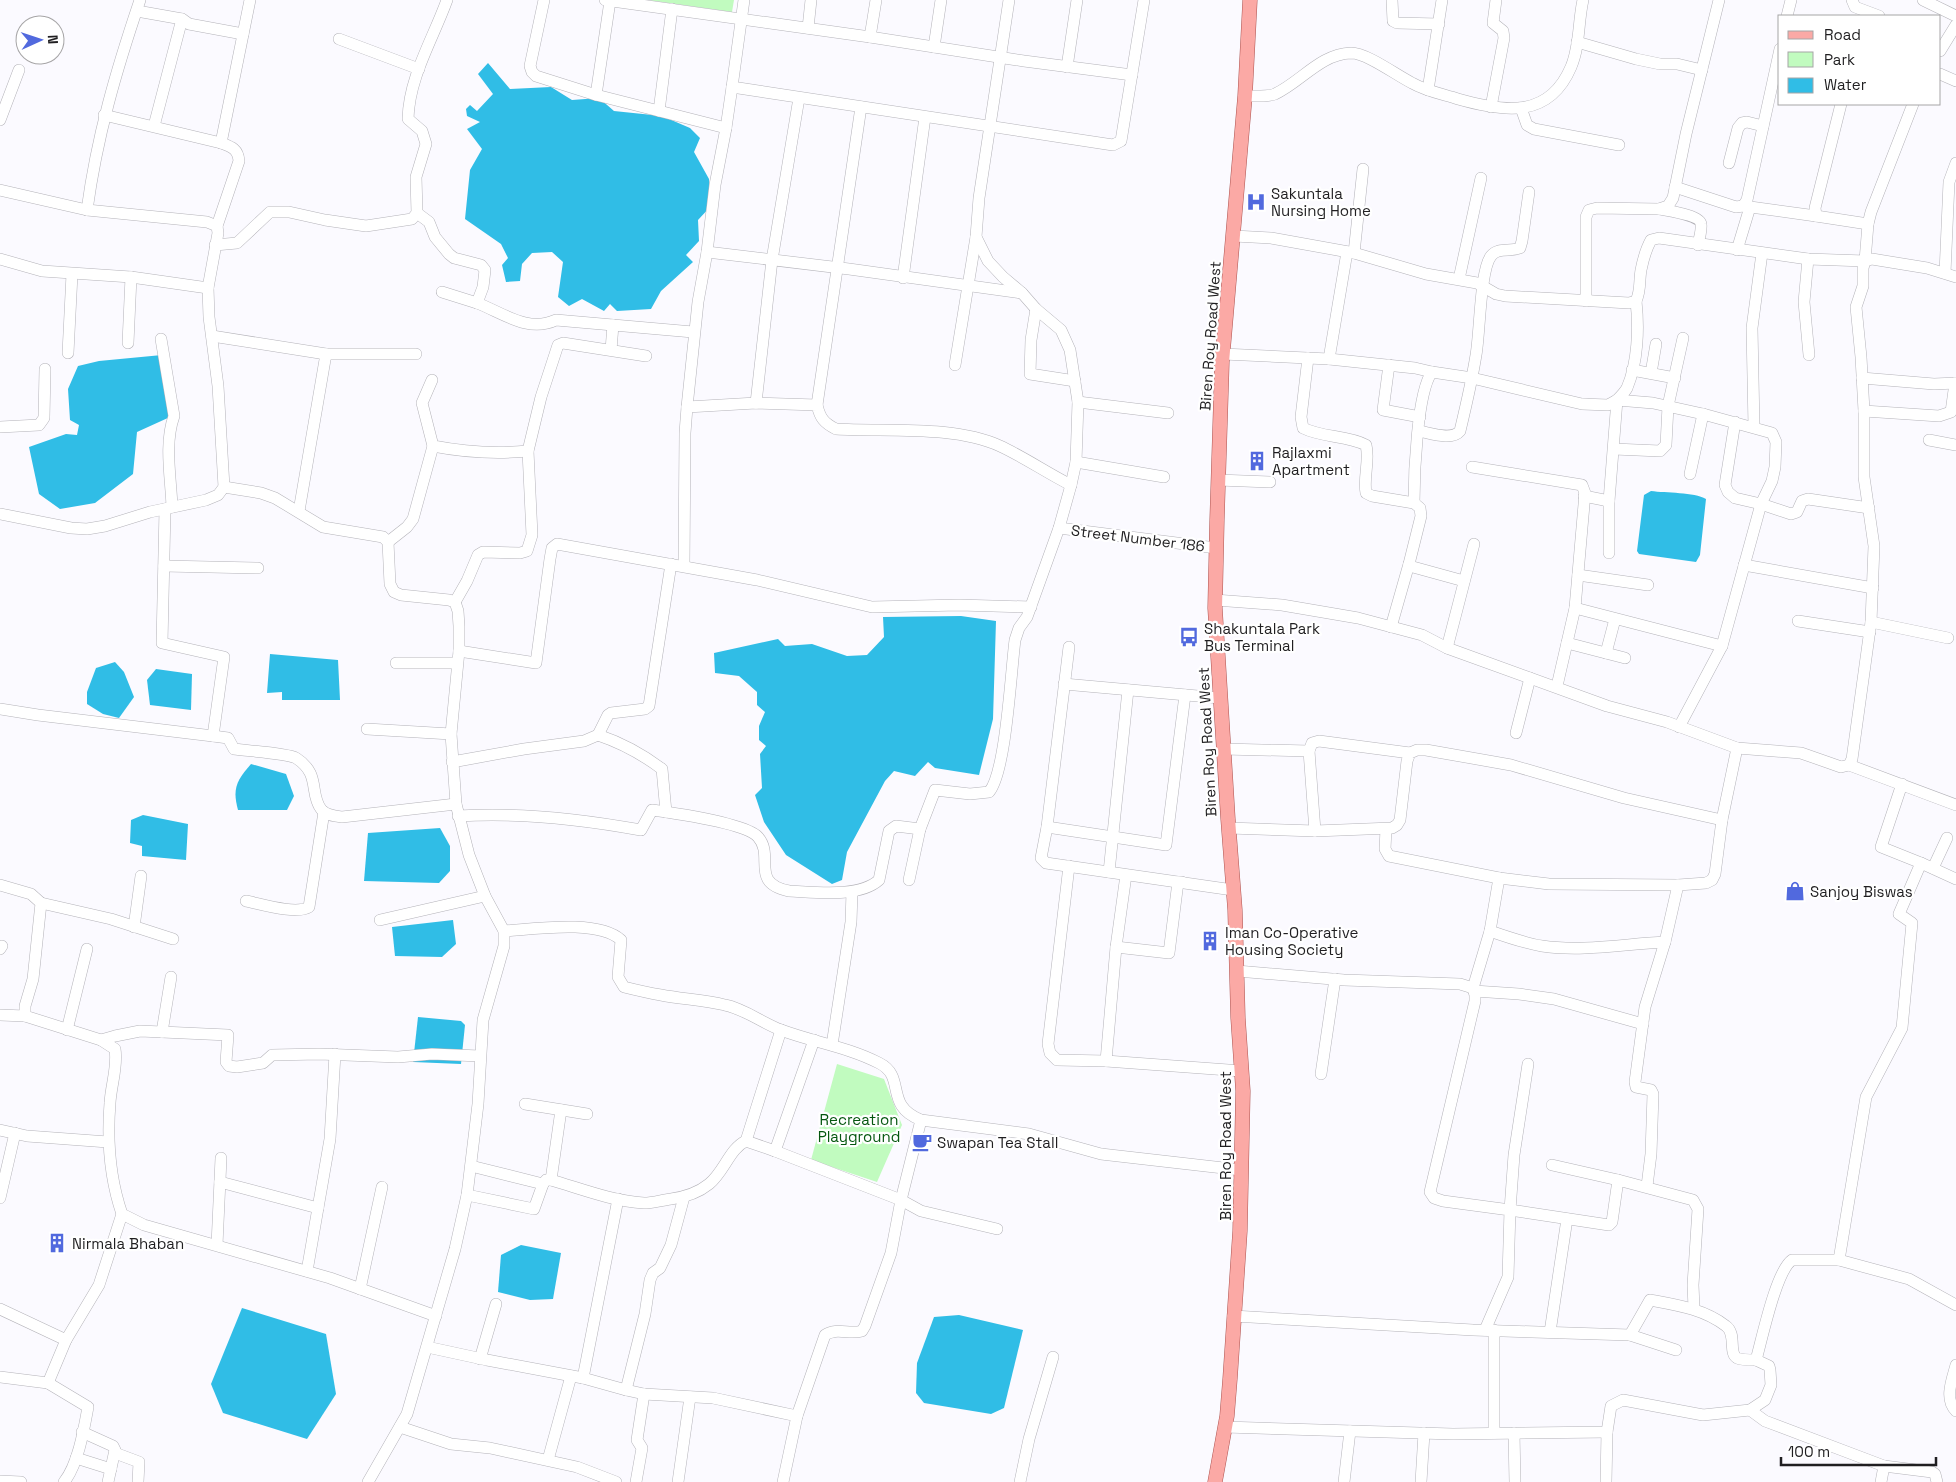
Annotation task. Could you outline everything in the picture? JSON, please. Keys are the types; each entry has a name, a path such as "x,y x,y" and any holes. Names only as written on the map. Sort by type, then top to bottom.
{"main road":[{"name":"Biren Roy Road West","path":"1215,1482 1225,1427 1229,1388 1240,1231 1243,1091 1215,600 1216,548 1223,354 1245,96 1250,0"}],"street":[{"path":"221,143 250,0"},
{"path":"215,245 237,243 270,212 289,212 366,226 412,219 417,213 416,177 426,144 422,131 408,119 408,106 419,69 447,0"},
{"path":"544,0 530,66 536,76 659,112 726,128"},
{"path":"605,0 742,18 1001,58 1132,75"},
{"path":"684,566 685,433 693,332 707,252 714,185 726,128 744,0"},
{"path":"808,28 811,0"},
{"path":"870,37 876,0"},
{"path":"934,47 941,0"},
{"path":"955,365 976,238 979,198 1009,0"},
{"path":"1067,67 1077,0"},
{"path":"732,88 1113,145 1121,141 1144,0"},
{"path":"1392,0 1391,16 1397,24 1439,24"},
{"path":"1428,90 1442,0"},
{"path":"1491,108 1504,38 1502,31 1493,23 1496,0"},
{"path":"1245,96 1272,95 1318,65 1336,56 1352,53 1365,57 1428,90 1491,108 1521,108 1547,100 1561,85 1571,67 1578,42 1583,0"},
{"path":"1660,209 1668,206 1673,198 1719,0"},
{"path":"1787,15 1791,0"},
{"path":"1852,0 1855,7 1876,15"},
{"path":"1923,0 1956,16"},
{"path":"596,94 610,1"},
{"path":"87,210 93,165 104,115 138,5 189,24 244,34"},
{"path":"659,112 672,9"},
{"path":"154,126 182,20"},
{"path":"1941,50 1956,25"},
{"path":"338,39 419,69"},
{"path":"1578,42 1636,59 1660,64 1677,64 1702,70"},
{"path":"1738,250 1778,58"},
{"path":"0,120 19,70"},
{"path":"1941,74 1956,81"},
{"path":"756,403 772,260 799,98"},
{"path":"1816,216 1816,208 1841,105"},
{"path":"1849,765 1852,759 1871,627 1874,546 1863,458 1864,411 1856,307 1863,286 1868,224 1888,164 1914,105"},
{"path":"861,108 817,405 819,417 826,424 836,429 936,432 976,438 1000,446 1071,485"},
{"path":"1521,108 1527,125 1534,129 1619,145"},
{"path":"0,514 70,528 87,529 215,497 222,492 224,487 218,386 208,288 218,233 217,226 239,161 238,152 233,147 221,143 104,115"},
{"path":"903,278 925,117"},
{"path":"1729,163 1738,128 1747,122 1763,126"},
{"path":"1223,354 1329,359 1422,369 1472,378 1582,404 1608,405 1617,400 1627,389 1632,370 1638,318 1636,301 1639,294 1641,271 1651,240 1659,238 1808,259 1872,259 1927,268 1950,275 1948,188 1956,162"},
{"path":"1329,359 1350,252 1363,169"},
{"path":"1459,280 1481,178"},
{"path":"1675,187 1736,207 1868,224"},
{"path":"0,190 87,210 206,222 217,226"},
{"path":"1418,431 1451,436 1457,435 1460,431 1472,378 1478,341 1483,285 1488,261 1492,254 1499,250 1513,251 1520,248 1528,192"},
{"path":"1586,301 1586,217 1589,210 1597,208 1660,209 1694,216 1701,224 1698,245"},
{"path":"417,213 429,222 435,237 449,254 454,258 481,265 485,270 483,287 477,303"},
{"path":"1234,236 1271,238 1350,252 1417,271 1483,285 1496,294 1505,296 1629,303 1636,301"},
{"path":"909,880 920,829 935,790 970,794 989,792 994,786 1002,760 1015,640 1019,628 1031,607 1059,528 1076,462 1078,402 1070,350 1061,330 1036,309 988,261 976,238"},
{"path":"707,252 1022,293"},
{"path":"1754,427 1753,321 1762,253"},
{"path":"0,259 42,270 72,274 131,277 208,288"},
{"path":"1808,259 1804,302 1809,355"},
{"path":"68,354 72,274"},
{"path":"128,343 131,277"},
{"path":"442,292 477,303 533,326 547,324 556,320 693,332"},
{"path":"1036,309 1031,340 1030,374 1076,381"},
{"path":"611,350 613,325"},
{"path":"212,336 326,354 416,354"},
{"path":"1614,448 1660,451 1666,446 1668,406 1684,338"},
{"path":"161,339 174,416 170,428 169,508 164,566 162,643 224,657 213,736"},
{"path":"455,602 468,581 478,555 483,552 520,553 528,551 532,535 528,450 541,397 558,345 564,343 646,356"},
{"path":"1651,373 1656,344"},
{"path":"299,511 326,354"},
{"path":"1308,358 1301,417 1303,428 1312,432 1358,441 1366,445 1369,455 1364,484 1366,493 1372,496 1414,503 1420,508 1421,516 1391,627"},
{"path":"1389,365 1383,410 1420,417"},
{"path":"0,428 39,425 44,418 45,369"},
{"path":"1632,370 1674,378"},
{"path":"1414,503 1418,431 1428,378 1432,372"},
{"path":"1862,378 1934,384 1955,383 1950,412 1939,416 1864,411"},
{"path":"388,542 407,527 413,519 433,446 422,403 432,380"},
{"path":"1617,400 1668,406 1754,427 1772,433 1776,442 1775,467 1772,481 1761,504 1722,646 1679,727"},
{"path":"1609,553 1609,501 1617,400"},
{"path":"1078,402 1168,413"},
{"path":"687,407 756,403 817,405"},
{"path":"1690,474 1703,414"},
{"path":"1735,422 1726,484 1728,492 1735,498 1791,514 1797,512 1802,501 1808,499 1869,508"},
{"path":"1929,440 1956,445"},
{"path":"433,446 454,450 505,453 528,450"},
{"path":"1076,462 1164,477"},
{"path":"1472,467 1582,485 1584,496 1575,608 1556,686"},
{"path":"1218,480 1270,482"},
{"path":"224,487 261,492 299,511 323,527 383,537 388,542 390,584 394,592 401,596 455,602"},
{"path":"1584,496 1609,501"},
{"name":"Street Number 186","path":"1059,528 1216,548"},
{"path":"396,662 457,657 536,663 550,559 552,548 557,544 757,580 872,607 959,605 1031,607"},
{"path":"1447,648 1474,544"},
{"path":"452,762 524,749 584,741 598,735 608,715 611,713 645,709 649,706 671,564"},
{"path":"1409,564 1413,567 1464,581"},
{"path":"1744,565 1873,588"},
{"path":"164,566 258,568"},
{"path":"1578,575 1648,585"},
{"path":"1215,600 1282,605 1358,618 1422,635 1447,648 1607,706 1679,727 1737,748 1801,753 1841,767 1849,765 1956,805"},
{"path":"368,1482 407,1414 455,1250 467,1196 471,1166 478,1104 483,1020 504,946 504,931 485,896 469,855 456,804 451,734 459,626 455,602"},
{"path":"1575,608 1722,646"},
{"path":"1606,653 1615,619"},
{"path":"1798,621 1871,627 1948,638"},
{"path":"1567,643 1625,658"},
{"path":"1069,647 1043,861 1046,863 1233,890"},
{"path":"1516,733 1530,678"},
{"path":"1064,684 1220,698"},
{"path":"1109,872 1128,690"},
{"path":"1047,827 1166,845 1185,695"},
{"path":"0,709 228,738 234,749 294,757 304,764 313,778 317,800 321,809 329,815 342,817 456,804"},
{"path":"367,729 451,734"},
{"path":"598,735 619,742 643,754 662,769 666,812"},
{"path":"1315,831 1309,751 1312,743 1319,741 1410,753 1417,750 1426,750 1511,765 1624,798 1722,820"},
{"path":"1386,829 1385,848 1389,856 1499,878 1550,884 1678,885 1706,883 1712,880 1715,874 1722,820 1737,748"},
{"path":"1224,749 1309,751"},
{"path":"1229,828 1315,831 1386,829 1397,825 1400,820 1407,761 1410,753"},
{"path":"1902,784 1881,846 1956,879"},
{"path":"458,816 504,815 560,818 641,830 652,810 744,828 757,836 762,844 765,874 771,884 778,889 789,891 852,892 875,884 879,880 889,831 896,826 920,829"},
{"path":"246,901 290,909 309,908 324,812"},
{"path":"1933,868 1947,838"},
{"path":"1839,1260 1866,1098 1902,1028 1912,923 1899,914 1921,863"},
{"path":"1069,866 1048,1044 1050,1053 1057,1060 1106,1061 1242,1071"},
{"path":"1106,1061 1116,947 1126,875"},
{"path":"134,927 141,876"},
{"path":"1499,878 1490,931 1474,989 1475,1002 1430,1192 1434,1198 1443,1201 1609,1224 1612,1222 1618,1180"},
{"path":"1116,947 1169,953 1178,882 1182,882"},
{"path":"0,885 31,894 41,903 173,939"},
{"path":"1647,1186 1651,1154 1653,1094 1651,1090 1636,1087 1635,1082 1645,1007 1665,942 1678,885"},
{"path":"832,1045 850,922 852,892"},
{"path":"380,920 485,896"},
{"path":"25,1016 25,1006 33,978 41,903"},
{"path":"504,931 572,927 604,930 621,940 618,978 624,987 660,995 727,1005 780,1030 832,1045 878,1062 888,1068 893,1078 899,1104 909,1115 921,1120 1029,1134 1101,1154 1241,1170"},
{"path":"1490,931 1507,938 1542,946 1599,947 1665,942"},
{"path":"67,1030 87,949"},
{"path":"1237,970 1335,979 1460,984 1474,989 1554,999 1643,1024"},
{"path":"162,1032 171,976"},
{"path":"1321,1074 1335,979"},
{"path":"0,1015 25,1016 101,1040 114,1049 116,1058 110,1102 108,1142 117,1199 122,1214 99,1285 66,1340 48,1383"},
{"path":"746,1141 780,1030"},
{"path":"101,1040 140,1031 228,1035 226,1062 229,1066 237,1067 263,1063 272,1055 335,1054 398,1057 432,1054 480,1056"},
{"path":"776,1151 814,1040"},
{"path":"307,1272 330,1138 335,1054"},
{"path":"1494,1434 1490,1330 1508,1277 1514,1154 1528,1064"},
{"path":"525,1104 587,1114"},
{"path":"467,1196 534,1209 547,1182 561,1110"},
{"path":"783,1482 797,1416 825,1335 841,1330 862,1331 891,1253 901,1200 921,1120"},
{"path":"0,1130 27,1136 108,1142"},
{"path":"0,1198 15,1133"},
{"path":"471,1166 618,1199 646,1203 694,1194 709,1184 722,1171 734,1150 746,1141 901,1200 921,1211 997,1229"},
{"path":"217,1245 221,1158"},
{"path":"1552,1165 1647,1186 1693,1200 1696,1203 1698,1210 1693,1285 1694,1308"},
{"path":"220,1182 318,1208"},
{"path":"360,1289 382,1187"},
{"path":"626,1390 645,1314 650,1280 653,1273 660,1268 671,1245 684,1197"},
{"path":"583,1378 618,1199"},
{"path":"122,1214 152,1227 307,1272 436,1316"},
{"path":"1550,1332 1567,1219"},
{"path":"1756,1360 1779,1282 1787,1264 1792,1260 1839,1260 1909,1279 1956,1305"},
{"path":"1606,1482 1607,1432 1612,1406 1623,1400 1703,1416 1750,1410 1765,1400 1771,1385 1769,1366 1756,1360 1737,1358 1733,1353 1732,1336 1727,1326 1694,1308 1650,1300 1630,1335"},
{"path":"480,1359 496,1304"},
{"path":"0,1309 66,1340"},
{"path":"1233,1316 1490,1330 1630,1335 1676,1350"},
{"path":"427,1347 583,1378 644,1394 712,1398 797,1416"},
{"path":"1020,1482 1029,1439 1052,1357"},
{"path":"1956,1365 1949,1395 1951,1405 1956,1412"},
{"path":"548,1460 571,1376"},
{"path":"0,1377 48,1383 88,1407 76,1458 70,1474 64,1482"},
{"path":"636,1482 642,1448 637,1440 644,1394"},
{"path":"678,1482 690,1397"},
{"path":"1750,1410 1764,1421 1884,1466 1932,1472 1935,1474 1937,1482"},
{"path":"1225,1427 1494,1434 1607,1432"},
{"path":"400,1428 451,1444 490,1448 577,1467 616,1482"},
{"path":"1344,1482 1350,1431"},
{"path":"82,1432 113,1446 115,1452 108,1482"},
{"path":"1421,1482 1424,1433"},
{"path":"1514,1433 1515,1482"},
{"path":"115,1452 140,1462 138,1482"},
{"path":"76,1458 111,1469"},
{"path":"1881,1482 1884,1466"},
{"path":"0,1481 20,1482"}],"green space":[{"path":"648,0 734,0 732,12"},
{"name":"Recreation Playground","path":"837,1064 884,1079 902,1125 877,1182 811,1160"}],"water":[{"path":"488,63 510,89 551,87 572,100 599,98 614,111 662,116 690,128 700,138 694,152 709,179 711,206 698,220 699,241 686,255 693,262 661,291 651,309 617,311 610,304 604,311 582,299 569,306 558,297 563,262 552,252 532,253 522,264 520,281 506,282 502,265 508,258 501,244 465,219 470,170 482,149 467,129 480,122 467,116 466,109 470,105 477,111 493,94 478,74"},
{"path":"162,355 170,417 137,432 133,474 95,503 60,509 39,494 29,447 66,434 77,435 79,425 70,420 68,389 78,366 99,361"},
{"path":"1651,491 1687,494 1706,499 1700,555 1696,562 1639,554 1637,551 1644,495"},
{"path":"961,616 996,621 993,719 979,775 935,768 928,762 915,776 894,771 885,781 847,852 842,880 832,884 786,855 764,822 755,795 762,788 760,754 766,746 759,740 759,726 765,712 757,705 757,692 739,676 715,673 714,653 778,639 785,646 812,644 847,656 867,655 884,637 883,617"},
{"path":"270,654 338,660 340,700 282,700 282,692 267,693"},
{"path":"115,662 124,672 134,697 119,718 103,714 87,704 87,692 96,668"},
{"path":"156,669 192,674 191,710 150,705 147,680"},
{"path":"251,764 286,774 294,796 287,810 238,810 236,802 237,785"},
{"path":"143,815 188,824 186,860 142,856 142,846 130,843 131,820"},
{"path":"440,828 450,846 450,871 439,883 364,881 368,833"},
{"path":"453,920 456,944 442,957 395,956 392,927"},
{"path":"418,1017 461,1021 465,1025 461,1064 413,1062"},
{"path":"521,1245 561,1253 553,1299 530,1300 498,1292 501,1255"},
{"path":"242,1308 326,1334 336,1394 307,1439 223,1413 211,1384"},
{"path":"959,1315 1023,1330 1004,1408 991,1414 924,1403 916,1393 917,1363 934,1317"}],"place":[{"name":"Sakuntala Nursing Home","path":"1256,202"},
{"name":"Rajlaxmi Apartment","path":"1257,461"},
{"name":"Shakuntala Park Bus Terminal","path":"1189,637"},
{"name":"Sanjoy Biswas","path":"1795,891"},
{"name":"Iman Co-Operative Housing Society","path":"1210,941"},
{"name":"Swapan Tea Stall","path":"922,1142"},
{"name":"Nirmala Bhaban","path":"57,1243"}]}
